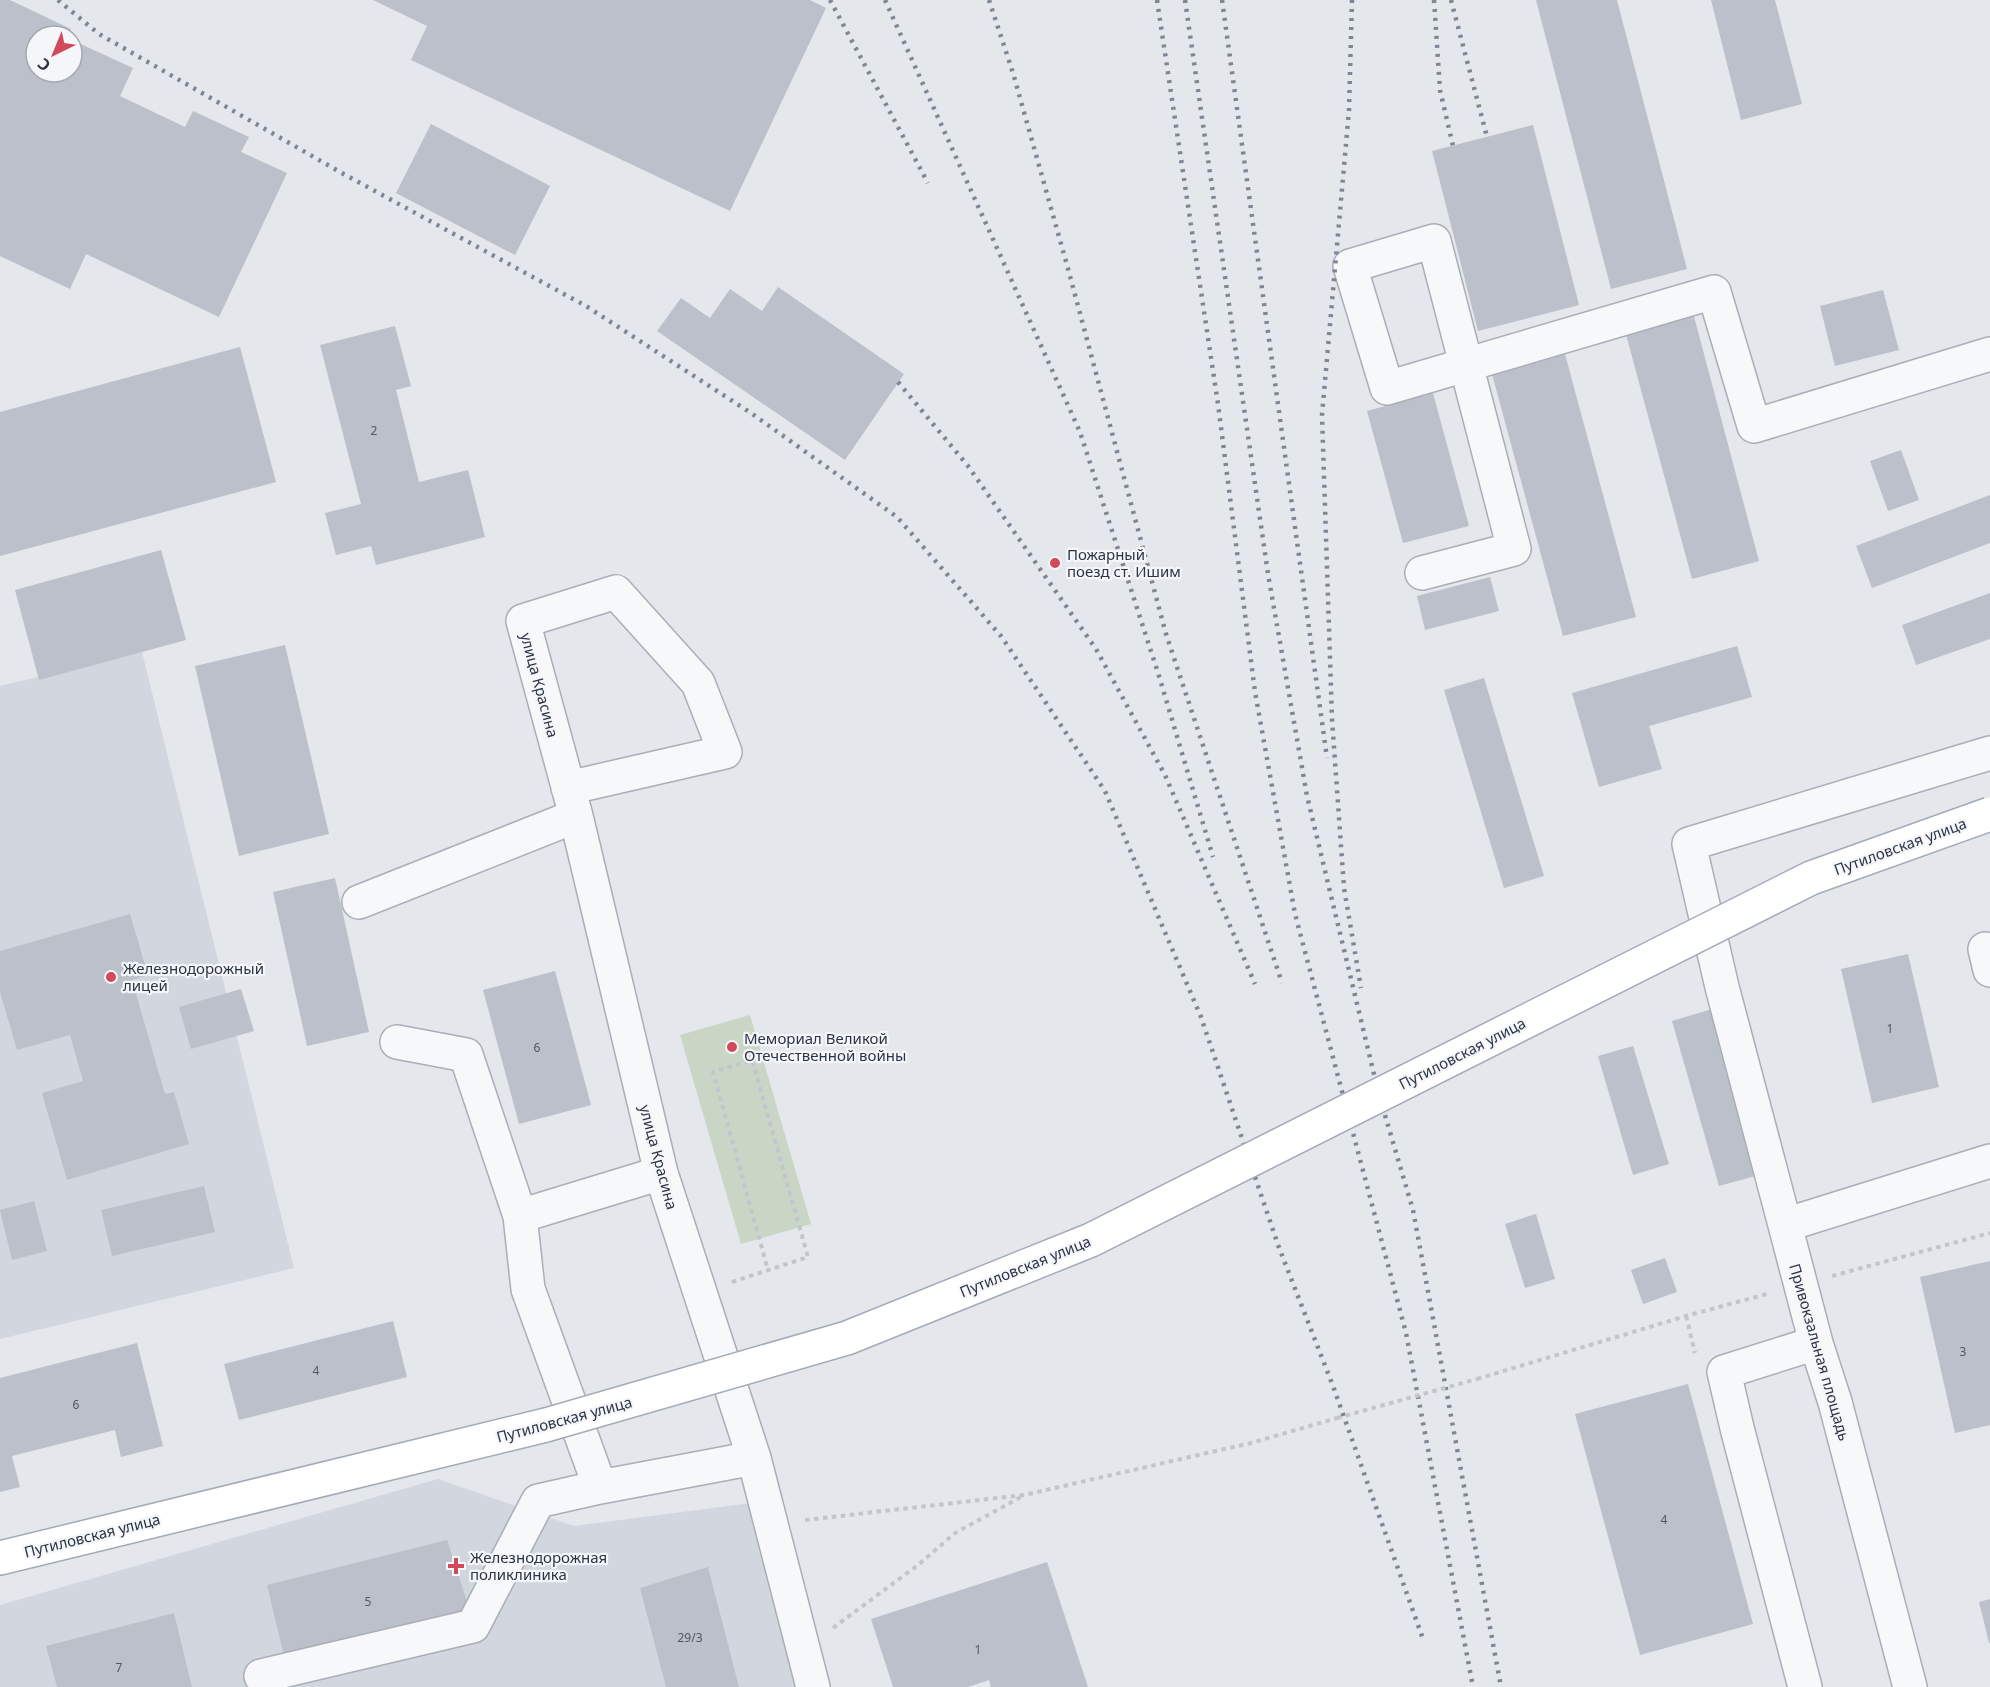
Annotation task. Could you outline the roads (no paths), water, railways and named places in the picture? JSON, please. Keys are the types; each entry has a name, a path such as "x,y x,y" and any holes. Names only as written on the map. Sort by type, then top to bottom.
{"main road":[{"name":"Путиловская улица","path":"0,1558 546,1425 847,1338 1091,1240 1810,878 1990,814"}],"street":[{"path":"1422,573 1514,549 1465,365 1434,241 1350,266 1387,388 1465,365 1714,292 1754,426 1990,354"},
{"name":"улица Красина","path":"572,802 725,752 698,683 616,592 523,621 572,802 661,1173 754,1458 812,1683"},
{"name":"Привокзальная площадь","path":"1910,1687 1722,987 1689,844 1990,753"},
{"path":"359,902 572,802"},
{"path":"397,1042 466,1055 520,1216 528,1289 600,1487"},
{"path":"1785,1225 1990,1161"},
{"path":"520,1216 661,1173"},
{"path":"1806,1687 1724,1372 1816,1343"},
{"path":"261,1676 473,1626 538,1501 754,1458"}],"railway":[{"path":"58,0 99,34 340,172 586,306 751,413 897,517 1001,636 1105,791 1201,1017 1278,1245 1333,1386 1423,1639"},
{"path":"830,0 928,183"},
{"path":"885,0 1080,432 1159,676 1213,857"},
{"path":"989,0 1013,73 1067,265 1166,634 1282,983"},
{"path":"1157,0 1218,404 1255,692 1295,914 1406,1333 1473,1687"},
{"path":"1185,0 1268,574 1307,796 1379,1095 1413,1210 1501,1687"},
{"path":"1222,0 1327,758"},
{"path":"1352,0 1349,110 1322,415 1332,719 1344,888 1361,988"},
{"path":"1434,0 1440,90 1453,146"},
{"path":"1451,0 1487,137"},
{"path":"898,382 968,466 1096,649 1165,775 1255,984"}],"place":[{"name":"Пожарный поезд ст. Ишим","path":"1055,563"},
{"name":"Железнодорожный лицей","path":"111,977"},
{"name":"Мемориал Великой Отечественной войны","path":"732,1047"},
{"name":"Железнодорожная поликлиника","path":"456,1566"}]}
